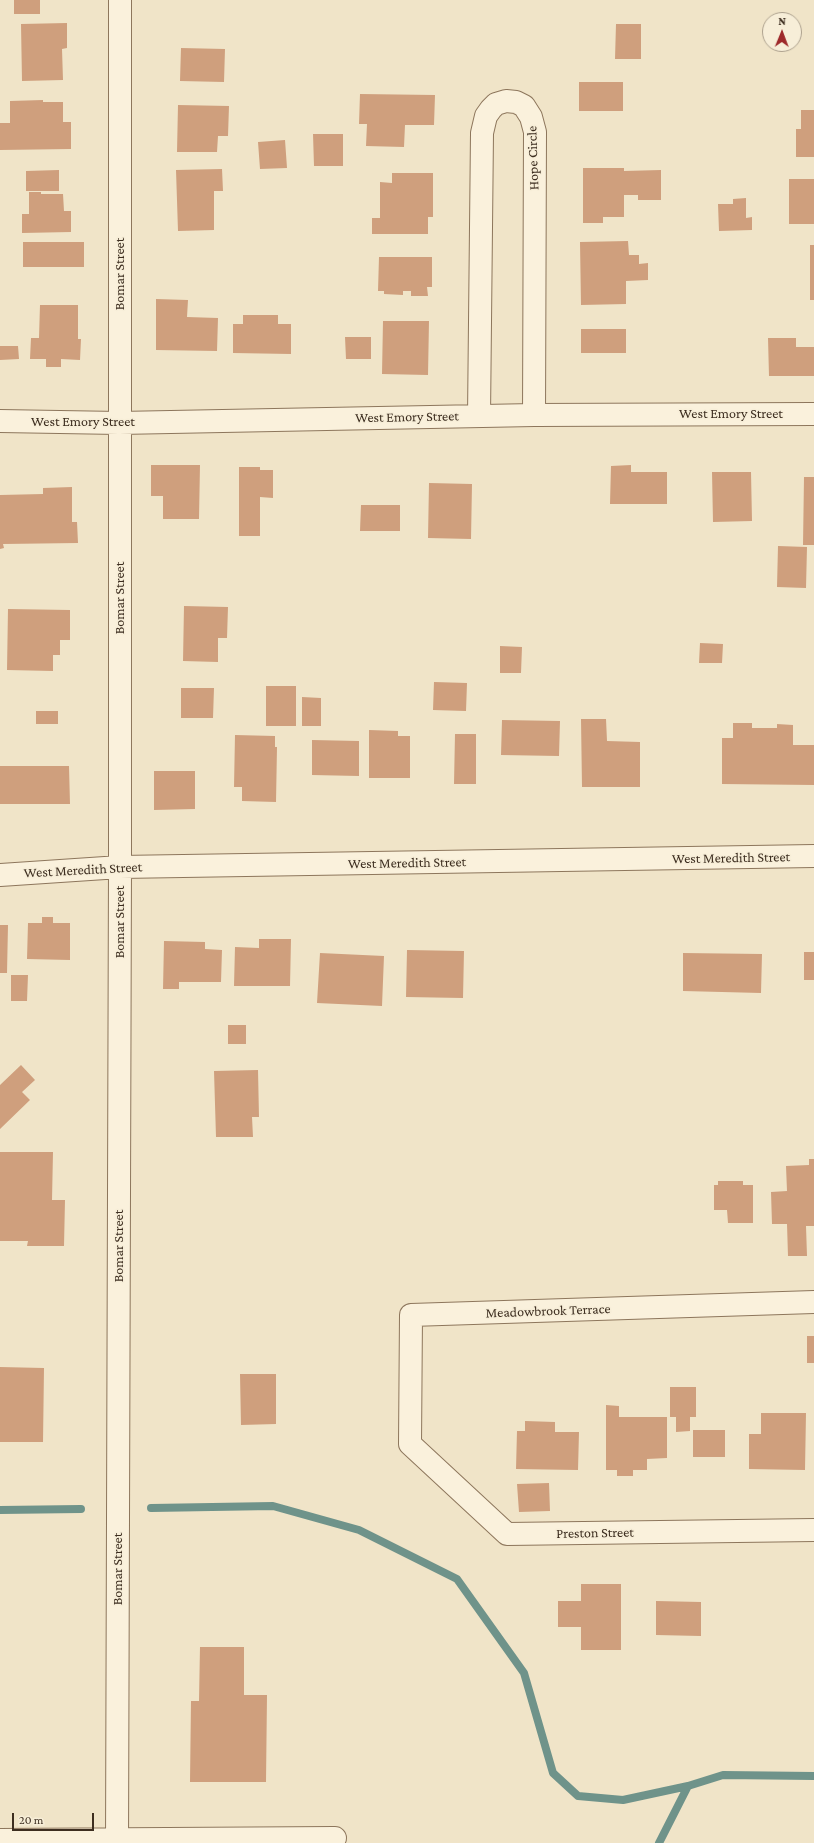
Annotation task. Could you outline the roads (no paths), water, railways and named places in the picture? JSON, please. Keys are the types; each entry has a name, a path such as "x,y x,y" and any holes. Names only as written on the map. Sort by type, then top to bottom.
{"street":[{"name":"Bomar Street","path":"117,1841 120,867 120,0"},
{"name":"Hope Circle","path":"479,416 482,133 485,120 491,109 496,104 506,101 516,102 524,106 531,117 535,132 534,415"},
{"name":"West Emory Street","path":"0,421 120,423 534,415 814,414"},
{"name":"West Meredith Street","path":"0,875 120,867 814,856"},
{"name":"Meadowbrook Terrace","path":"410,1444 412,1315 814,1302"},
{"name":"Preston Street","path":"410,1444 506,1534 814,1530"},
{"path":"0,1840 117,1841 335,1838"}],"waterway":[{"path":"151,1508 273,1506 359,1530 457,1579 524,1673 553,1773 578,1796 623,1800 688,1786"},
{"path":"0,1510 81,1509"},
{"path":"659,1843 688,1786 723,1775 814,1776"}]}
